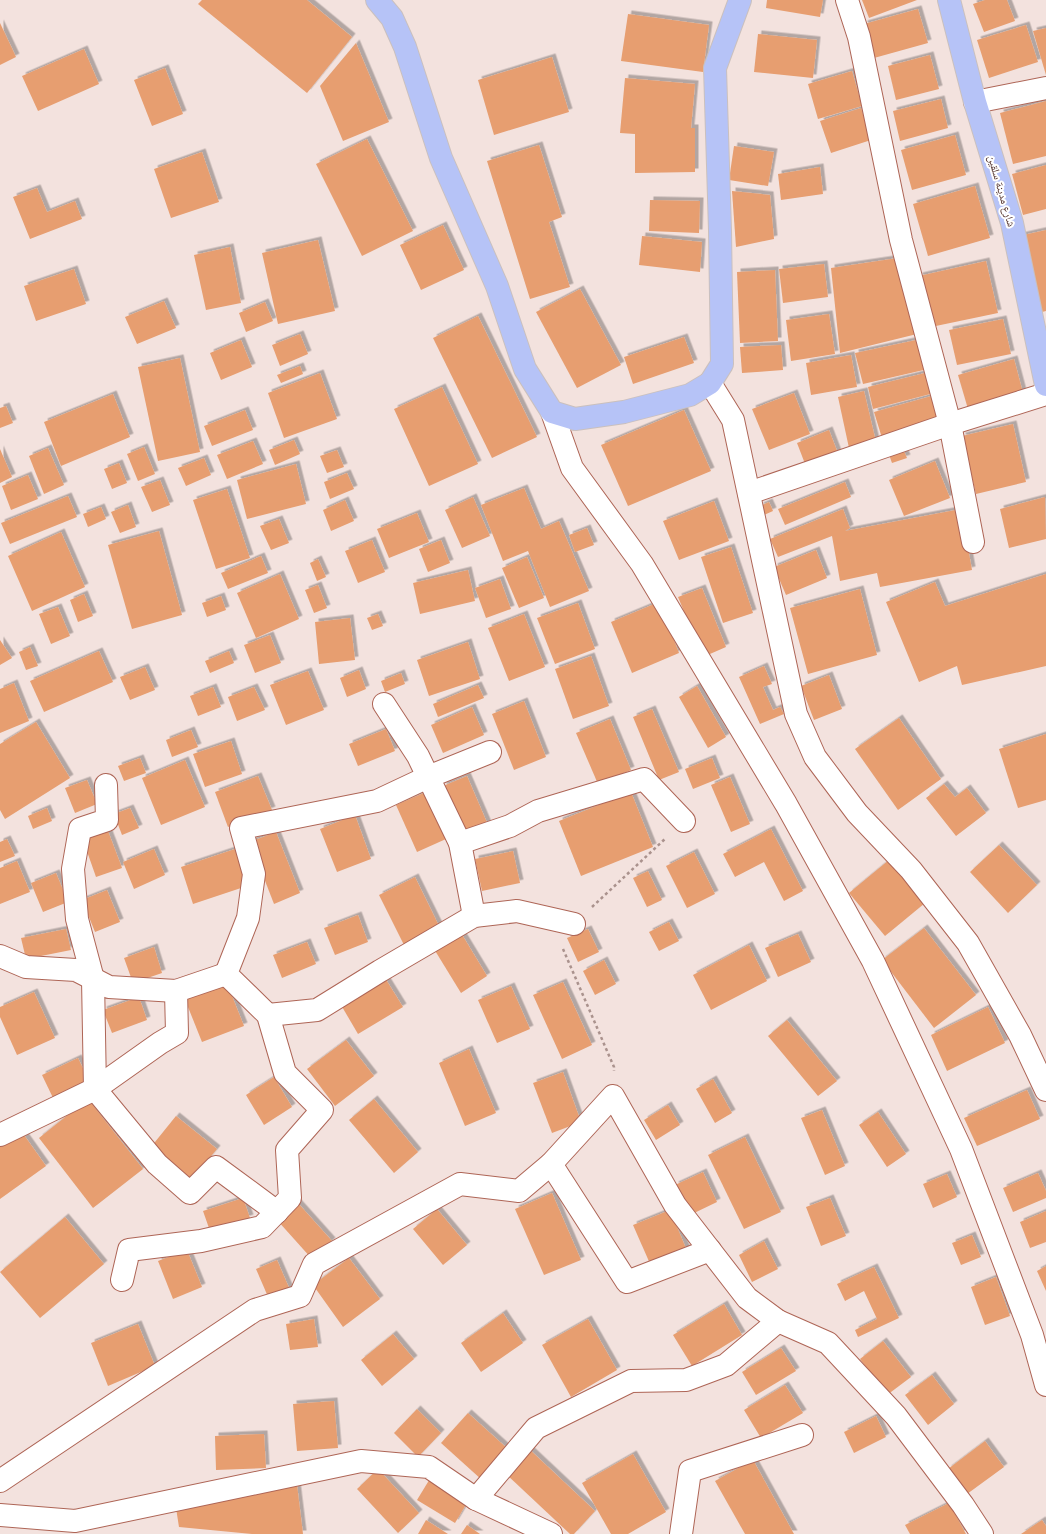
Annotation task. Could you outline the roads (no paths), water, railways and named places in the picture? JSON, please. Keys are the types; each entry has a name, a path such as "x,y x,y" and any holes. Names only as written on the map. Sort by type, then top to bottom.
{"main road":[{"path":"377,0 392,18 405,47 441,158 497,286 525,369 552,412 575,419 624,412 690,395 710,384 722,364 715,68 740,0"},
{"name":"شارع مدينة سلقين","path":"949,0 975,102 1012,224 1046,385"}],"street":[{"path":"847,0 859,37 901,240 950,424 973,542"},
{"path":"975,102 1046,88"},
{"path":"710,384 733,420 796,714 814,757 857,813 911,870 968,943 1020,1035 1046,1090"},
{"path":"749,493 950,424 1046,394"},
{"path":"552,412 572,468 642,564 786,804 873,961 961,1149 1032,1335 1046,1385"},
{"path":"384,704 418,756 460,843 474,916"},
{"path":"0,956 26,967 76,970 109,987 176,991 226,974 248,918 254,874 241,828 377,801 428,777 490,752"},
{"path":"460,843 510,826 538,811 644,779 684,821"},
{"path":"106,785 107,820 80,829 73,869 77,919 93,979 95,1088 157,1164 190,1193 216,1167 277,1212"},
{"path":"268,1015 317,1010 474,916 517,912 574,924"},
{"path":"122,1280 130,1250 201,1241 262,1227 290,1198 287,1150 322,1110 285,1073 268,1015 226,974"},
{"path":"0,1135 95,1088 177,1033 176,991"},
{"path":"0,1481 255,1310 300,1296 314,1264 460,1184 519,1191 551,1164 613,1096 675,1205 747,1298 778,1321 828,1343 896,1416 963,1505 982,1534"},
{"path":"551,1164 628,1282 710,1250"},
{"path":"476,1499 536,1428 631,1381 686,1380 726,1365 778,1321"},
{"path":"681,1534 690,1471 802,1436"},
{"path":"0,1515 75,1521 361,1461 429,1467 476,1499 551,1534"}]}
